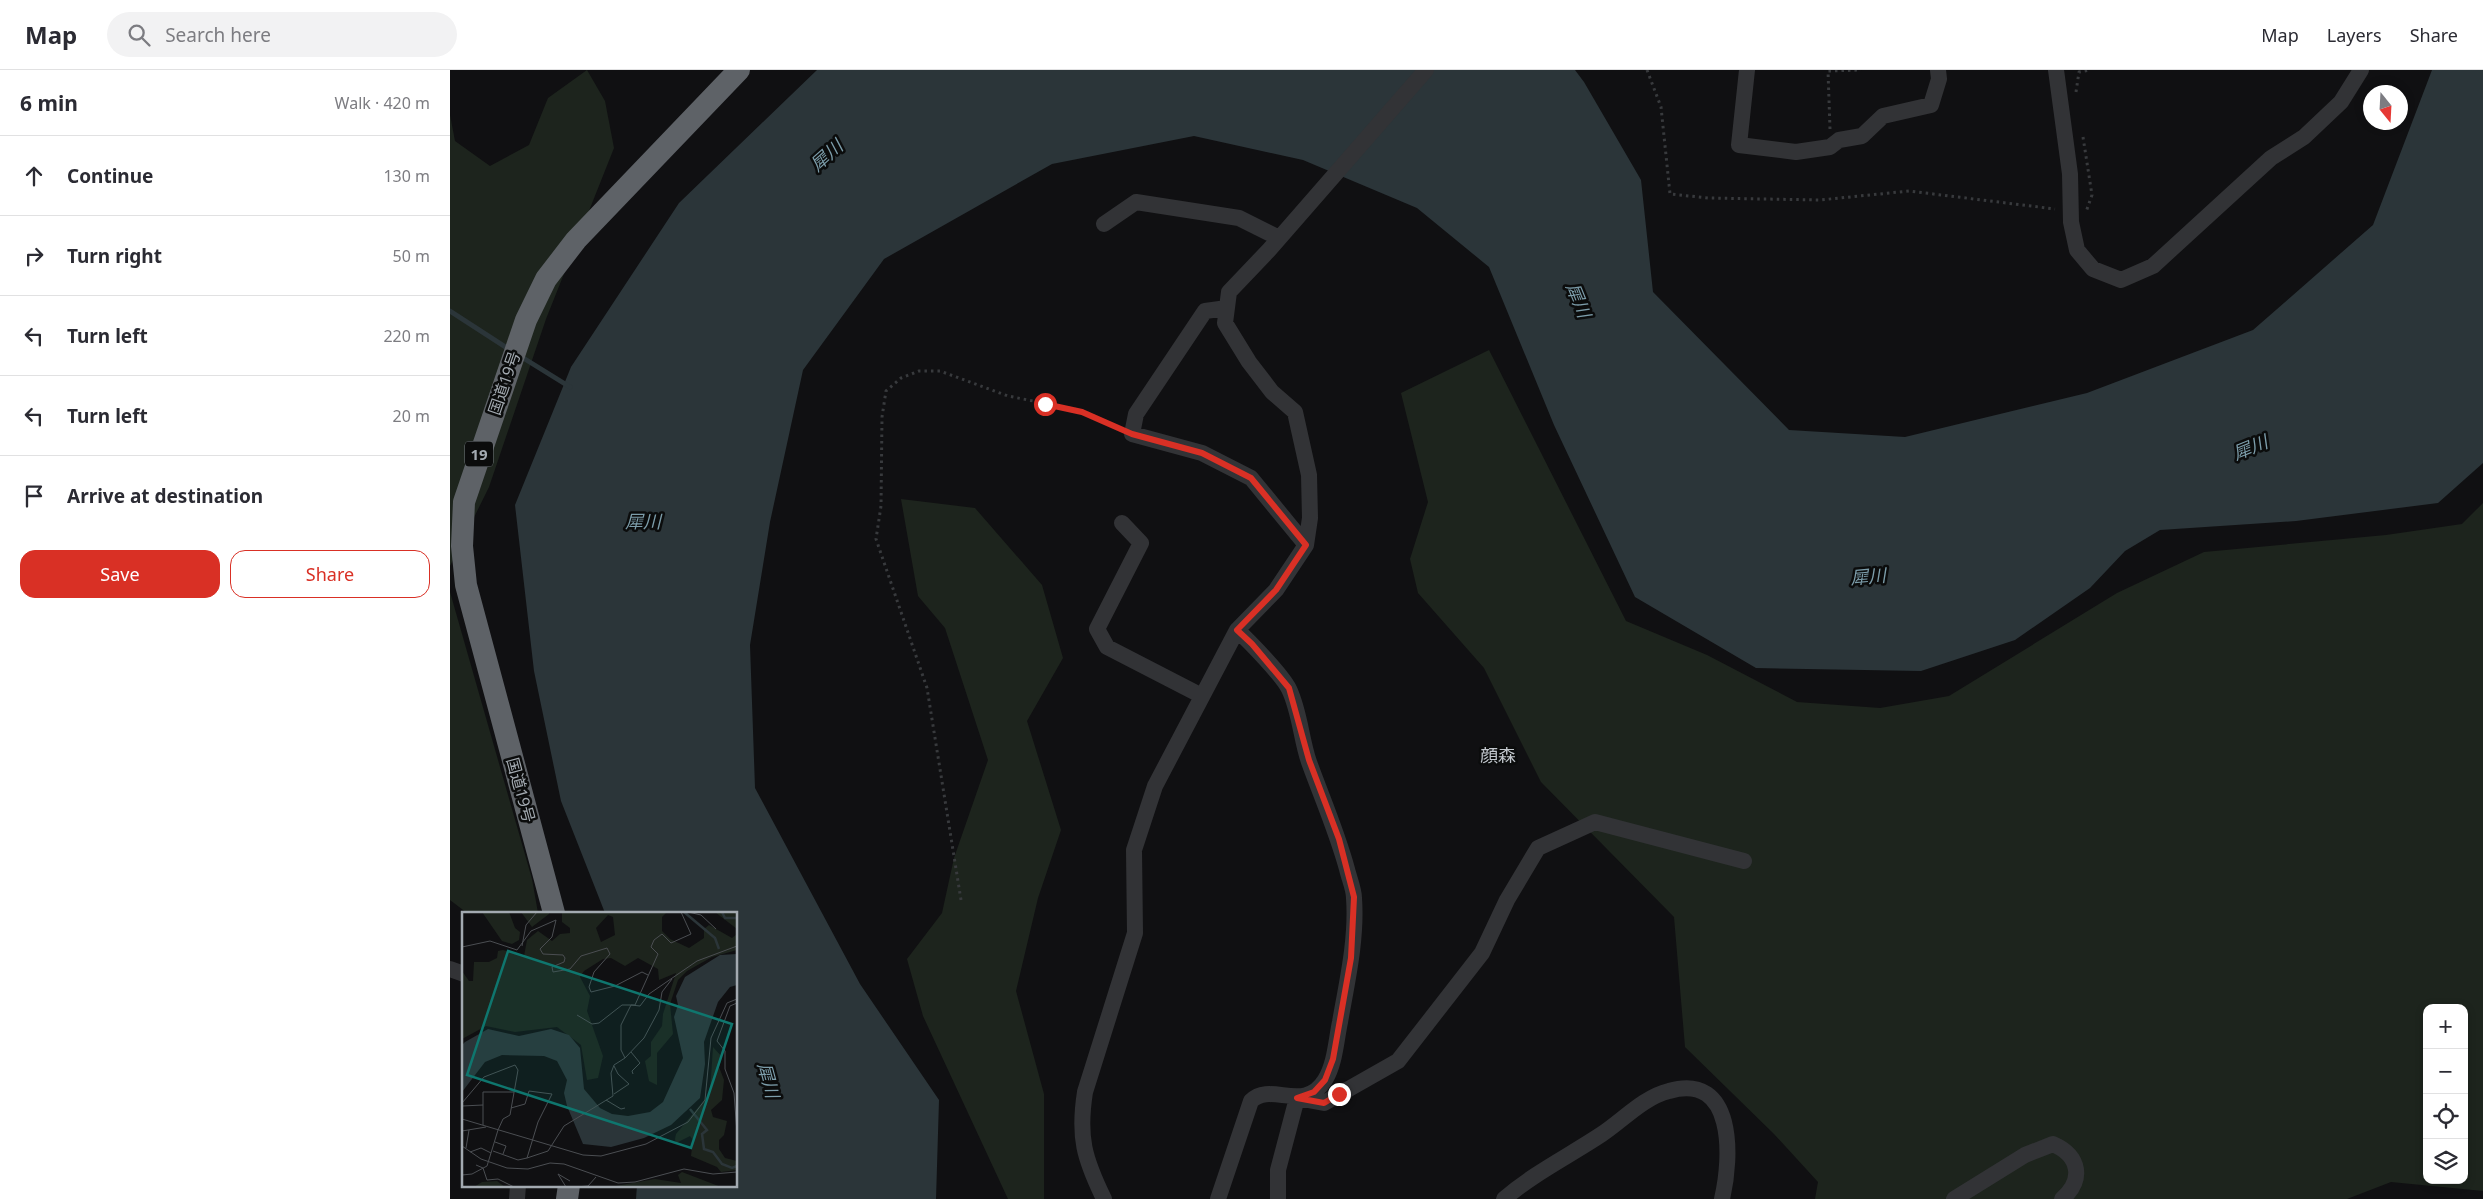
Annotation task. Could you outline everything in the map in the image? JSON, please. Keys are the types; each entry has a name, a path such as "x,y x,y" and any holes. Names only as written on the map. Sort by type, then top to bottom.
{"highway":[{"name":"国道19号","path":"554,912 466,585 462,546 464,502 526,320 546,279 576,240 739,70"},
{"path":"568,1186 568,1199"}],"street":[{"path":"1104,1199 1083,1149 1081,1116 1085,1092 1134,933 1134,850 1155,786 1202,696 1237,630 1276,590 1306,545 1310,518 1309,475 1295,412 1272,392 1249,362 1225,323 1229,292 1279,238 1426,70"},
{"path":"1746,70 1739,145 1796,152 1830,147 1839,140 1862,136 1883,116 1931,106 1939,79 1938,70"},
{"path":"2056,70 2070,174 2071,211 2077,250 2093,269 2121,280 2154,266 2271,158 2304,137 2341,102 2361,70"},
{"path":"1104,224 1136,202 1239,218 1279,238"},
{"path":"1227,308 1205,312 1136,414 1132,434 1202,453 1251,478 1306,545"},
{"path":"1122,523 1142,543 1097,629 1106,647 1202,696"},
{"path":"1237,630 1252,644 1289,688 1309,760 1339,839 1354,897 1351,958 1333,1059 1325,1080 1314,1092 1297,1098"},
{"path":"1218,1199 1251,1101 1257,1095 1266,1094 1324,1103 1398,1061 1482,953 1507,900 1538,848 1595,822 1744,861"},
{"path":"450,969 462,973"},
{"path":"1504,1199 1535,1175 1603,1134 1648,1100 1668,1091 1694,1087 1707,1092 1716,1103 1724,1122 1727,1151 1722,1199"},
{"path":"1278,1199 1278,1170 1297,1098"},
{"path":"1954,1199 2025,1155 2054,1144 2066,1150 2074,1163 2077,1178 2073,1189 2062,1199"},
{"path":"517,1199 518,1186"}],"path":[{"path":"1647,70 1661,107 1670,194 1708,198 1820,200 1909,191 2071,211"},
{"path":"1830,147 1828,71 1861,70"},
{"path":"961,900 927,688 876,539 881,506 882,417 886,391 901,378 919,371 940,371 1008,396 1082,412 1132,434"}],"shaded area":[{"path":"587,70 605,101 614,148 546,319 489,487 450,566 450,115 455,141 490,166 529,145 548,98"},
{"path":"1489,350 1626,621 1707,655 1797,702 1880,708 1949,696 2117,593 2204,552 2386,535 2462,524 2483,503 2483,1191 2391,1182 2347,1199 1815,1199 1818,1182 1774,1134 1685,1047 1674,917 1541,782 1484,668 1418,593 1410,559 1428,502 1401,393"},
{"path":"901,499 975,508 1042,585 1063,658 1027,721 1061,830 1038,898 1016,991 1044,1094 1044,1199 1008,1199 923,1016 907,959 942,913 954,858 988,760 945,628 918,596"},
{"path":"450,592 532,879 538,912 466,912 450,900"}],"water":[{"name":"犀川","path":"817,70 1575,70 1584,82 1641,180 1653,292 1789,430 1905,437 2087,393 2253,330 2373,225 2432,70 2483,70 2483,463 2438,503 2296,521 2160,530 2125,551 2090,588 2015,640 1921,671 1756,668 1635,597 1554,425 1489,267 1417,208 1303,160 1194,136 1052,164 884,259 803,370 770,522 750,645 755,788 860,984 939,1100 936,1199 636,1199 637,1186 738,1186 738,912 605,912 561,801 534,671 515,505 571,367 679,203"}],"waterway":[{"path":"450,311 510,350"},
{"path":"520,356 570,387"}],"district":[{"name":"顔森","path":"1498,755"}],"route":[{"path":"1045,404 1082,412 1132,434 1202,453 1251,478 1306,545 1276,590 1237,630 1252,644 1289,688 1309,760 1339,839 1354,897 1351,958 1333,1059 1325,1080 1314,1092 1297,1098 1324,1103 1339,1094"}]}
